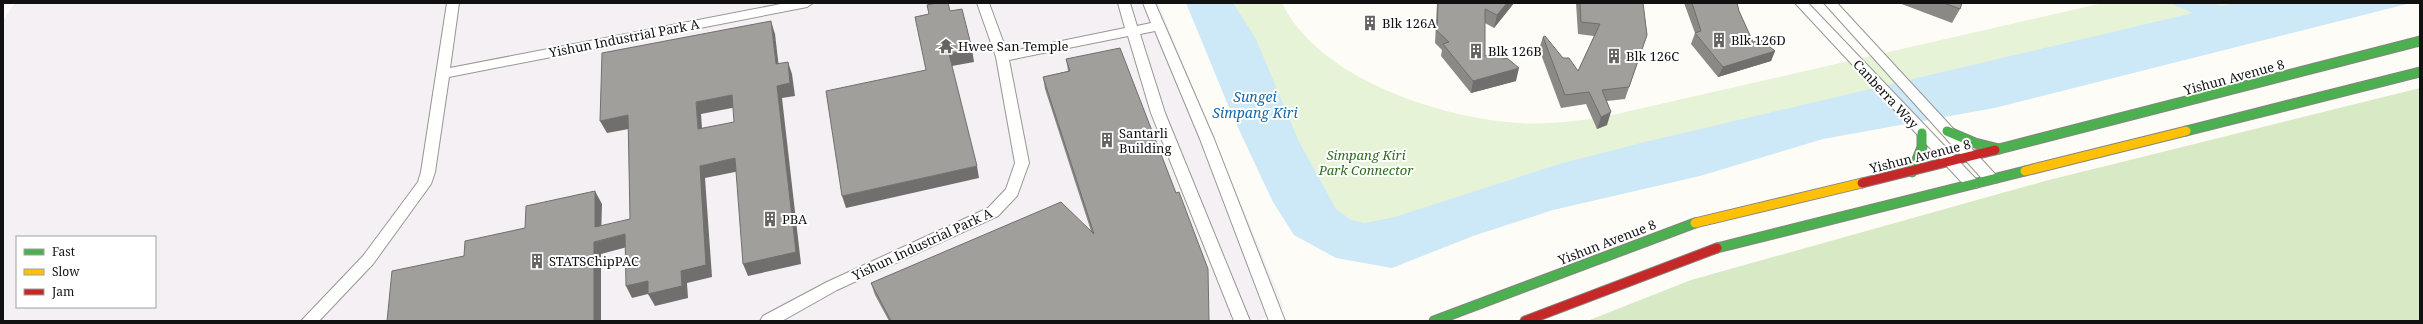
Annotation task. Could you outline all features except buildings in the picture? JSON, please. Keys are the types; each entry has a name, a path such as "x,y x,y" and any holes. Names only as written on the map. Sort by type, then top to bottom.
{"main road":[{"name":"Yishun Avenue 8","path":"1434,321 1690,224 1912,172 2420,41"},
{"path":"1525,321 1706,251 2420,72"},
{"path":"1946,130 1981,145 2000,149"},
{"path":"1912,172 1922,147 1921,133"}],"street":[{"path":"309,321 368,260 424,184 428,172 453,3"},
{"name":"Yishun Industrial Park A","path":"442,74 807,3"},
{"name":"Yishun Industrial Park A","path":"768,321 832,286 993,212 1012,192 1022,163 1002,57 983,3"},
{"path":"1124,3 1134,31 1158,113 1242,321"},
{"path":"1149,3 1207,139 1277,321"},
{"name":"Canberra Way","path":"1801,3 1921,133 1972,184"},
{"name":"Canberra Way","path":"1830,3 1991,179"},
{"path":"1002,57 1159,26"}],"shaded area":[{"path":"15,3 1158,3 1284,307 1259,321 3,321 3,21"}],"green space":[{"name":"Simpang Kiri Park Connector","path":"1213,3 1282,3 1300,30 1323,53 1352,73 1384,89 1418,102 1453,112 1486,119 1517,123 1537,123 1599,118 2103,3 2334,3 1394,248 1313,223"},
{"path":"2420,88 2420,321 1587,321 1691,280 2045,181"}],"water":[{"name":"Sungei Simpang Kiri","path":"1186,3 1233,3 1256,39 1299,142 1336,209 1351,220 1365,223 1395,217 1559,164 1645,142 2193,13 2170,3 2212,3 2221,6 2235,3 2411,3 1994,108 1823,139 1700,176 1553,210 1473,236 1392,268 1336,258 1294,235 1273,202 1233,117"}],"traffic: fast":[{"path":"1995,150 2420,41"},
{"path":"2186,131 2420,72"},
{"path":"1947,131 1975,143 1999,149"},
{"path":"1912,172 1922,147 1922,133"},
{"path":"1717,248 2025,171"},
{"path":"1434,321 1695,223"}],"traffic: slow":[{"path":"2025,171 2186,131"},
{"path":"1695,223 1862,183"}],"traffic: jam":[{"path":"1862,183 1995,150"},
{"path":"1525,321 1717,248"}],"place":[{"name":"Blk 126A","path":"1370,23"},
{"name":"Blk 126D","path":"1719,40"},
{"name":"Hwee San Temple","path":"946,46"},
{"name":"Blk 126B","path":"1476,51"},
{"name":"Blk 126C","path":"1614,56"},
{"name":"Santarli Building","path":"1107,140"},
{"name":"PBA","path":"770,219"},
{"name":"STATSChipPAC","path":"537,261"}]}
